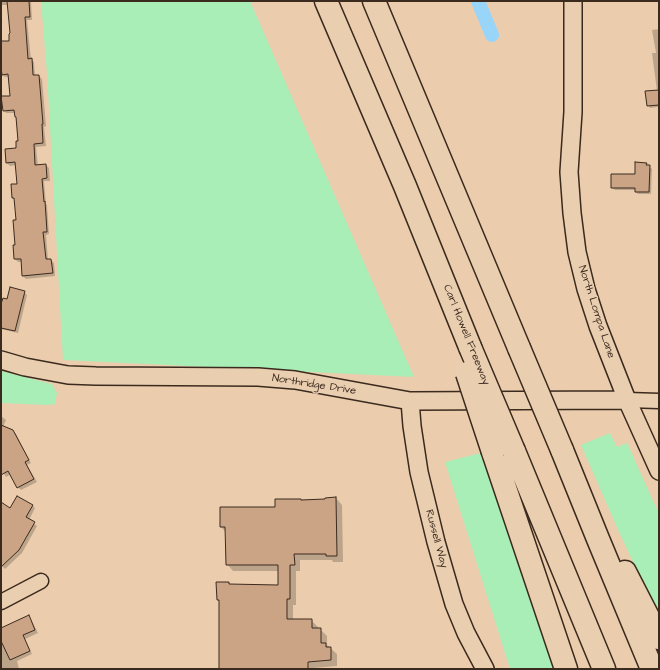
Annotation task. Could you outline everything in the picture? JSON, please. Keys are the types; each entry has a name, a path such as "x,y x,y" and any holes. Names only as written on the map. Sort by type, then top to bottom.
{"highway":[{"name":"Carl Howell Freeway","path":"326,1 454,305 465,347 504,452"},
{"path":"374,1 652,669"},
{"path":"562,450 659,638"},
{"path":"504,452 566,669"},
{"path":"504,452 604,669"}],"street":[{"name":"North Lompa Lane","path":"573,1 573,112 569,172 573,231 578,260 598,326 627,400 659,471"},
{"name":"Northridge Drive","path":"1,360 26,367 75,375 258,377 295,380 410,401 627,400"},
{"path":"627,400 659,401"},
{"name":"Russell Way","path":"410,401 419,472 436,542 454,604 466,633 485,669"},
{"path":"1,602 41,581"}],"green space":[{"path":"41,1 250,1 414,377 63,360 47,74"},
{"path":"1,371 52,384 57,393 55,404 1,403"},
{"path":"610,433 617,447 627,443 659,514 659,614 619,532 581,445"},
{"path":"481,453 554,669 510,669 445,462"}],"building":[{"path":"7,1 29,1 30,17 25,17 28,59 32,58 33,75 39,75 43,124 43,143 34,144 35,165 46,164 47,178 42,179 47,232 43,232 46,259 51,259 53,273 22,276 21,259 14,259 13,245 15,245 13,220 16,220 11,184 17,184 15,162 6,163 5,149 16,148 16,141 18,141 14,110 3,111 1,96 10,96 8,74 2,75 1,67 1,41 9,41 10,33"},
{"path":"659,90 659,105 647,106 645,91"},
{"path":"635,162 647,163 646,165 650,165 649,192 635,192 635,188 611,188 611,174 635,174"},
{"path":"10,287 25,291 15,331 1,328 1,304 3,298 7,299"},
{"path":"1,425 13,430 29,460 25,462 34,479 17,488 8,471 1,475"},
{"path":"17,496 33,505 26,517 35,522 19,550 1,567 1,502 10,508"},
{"path":"336,497 337,556 326,556 326,554 294,554 295,565 290,565 290,599 287,599 287,619 312,619 312,628 321,628 321,643 326,643 326,647 331,647 331,660 308,662 308,669 219,669 219,600 217,600 216,582 229,582 229,584 278,585 278,565 226,565 225,527 220,527 220,507 275,507 275,499 301,500"},
{"path":"29,615 35,630 23,635 30,651 10,660 1,641 1,628"}],"waterway":[{"path":"478,1 492,35"}]}
